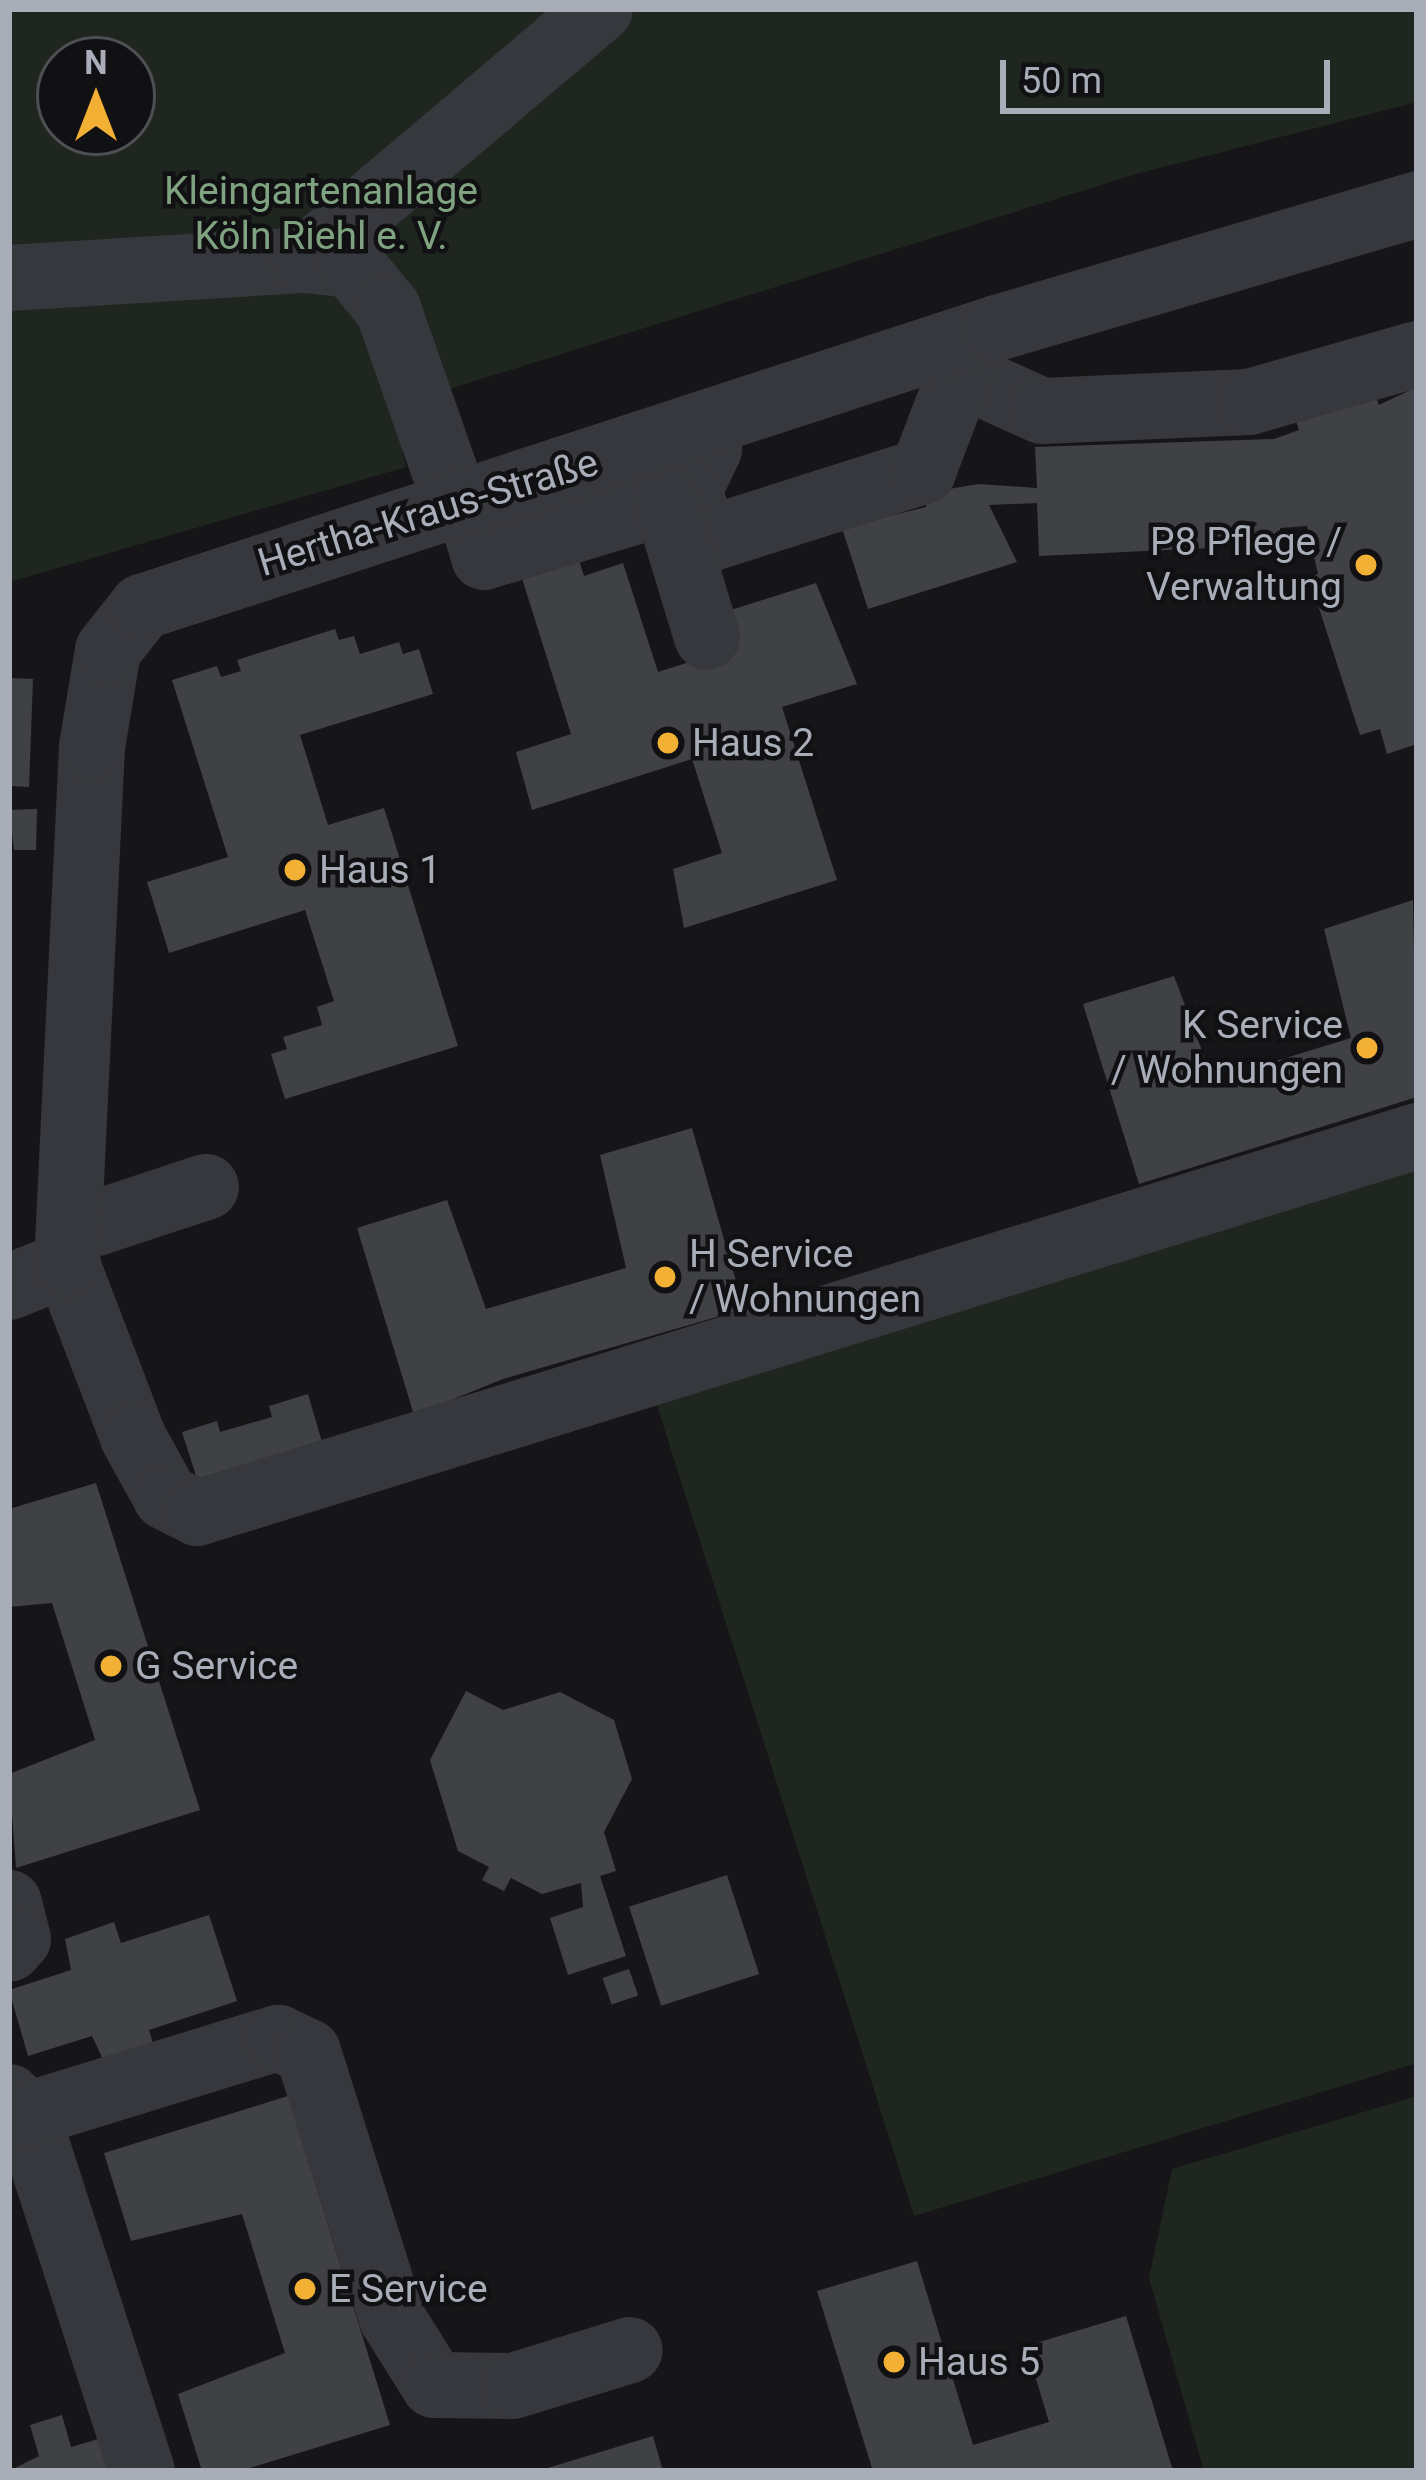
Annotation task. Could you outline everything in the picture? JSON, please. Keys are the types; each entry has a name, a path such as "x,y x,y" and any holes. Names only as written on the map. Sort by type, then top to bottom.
{"lane":[{"path":"304,260 600,9"},
{"name":"Hertha-Kraus-Straße","path":"50,1261 92,746 108,650 142,607 463,507 707,424 952,360 1417,204"},
{"path":"9,278 304,260 352,265 388,309 484,557 666,502 707,638"},
{"path":"707,424 709,449 688,493 709,539 923,471 952,360 1042,411 1249,402 1417,354"},
{"path":"206,1187 50,1261 166,1496 197,1514 1417,1136"},
{"path":"9,1903 18,1939 9,1949"},
{"path":"142,2471 18,2106 278,2038 308,2052 392,2318 434,2385 513,2386 630,2350"}],"green space":[{"name":"Kleingartenanlage Köln Riehl e. V.","path":"9,9 1417,9 1417,102 1136,174 392,407 406,467 9,582"},
{"path":"1417,1154 1417,2063 914,2216 647,1374"},
{"path":"1417,2096 1417,2471 1204,2471 1149,2278 1172,2169"}],"building":[{"name":"P8 Pflege / Verwaltung","path":"1372,385 1379,405 1417,387 1417,744 1387,754 1380,729 1360,735 1309,577 1318,574 1307,526 1280,528 1280,537 1211,540 1211,548 1039,556 1037,503 989,505 1017,562 868,609 842,528 926,507 925,493 979,484 1037,488 1035,447 1274,439 1299,430 1292,409"},
{"name":"Haus 2","path":"577,554 584,576 623,563 658,672 702,658 712,616 816,583 857,684 782,707 837,880 684,928 673,869 722,853 692,759 532,810 516,752 571,734 519,569"},
{"name":"Haus 1","path":"335,629 339,640 354,636 360,654 399,642 403,654 419,649 433,694 300,735 328,825 384,808 458,1046 285,1099 271,1054 287,1049 283,1037 322,1025 317,1007 334,1001 305,910 169,953 147,882 228,857 172,680 217,666 221,677 241,671 237,660"},
{"path":"9,678 33,679 29,787 9,786"},
{"path":"37,809 36,850 14,850 9,810"},
{"name":"K Service / Wohnungen","path":"1413,900 1417,1097 1139,1184 1083,1004 1174,976 1213,1080 1351,1038 1324,929"},
{"name":"H Service / Wohnungen","path":"692,1128 744,1309 503,1379 414,1415 357,1228 447,1200 486,1309 626,1268 600,1155"},
{"path":"308,1394 322,1442 197,1479 182,1432 217,1421 220,1432 272,1417 269,1406"},
{"name":"G Service","path":"96,1483 200,1810 16,1868 9,1774 95,1740 52,1603 9,1607 9,1509"},
{"path":"466,1691 503,1710 560,1692 614,1720 632,1779 604,1832 616,1871 600,1876 626,1956 568,1975 550,1918 583,1907 581,1883 542,1894 511,1878 504,1891 482,1880 489,1867 458,1851 430,1760"},
{"path":"727,1875 759,1974 661,2006 629,1907"},
{"path":"209,1915 237,2001 149,2030 155,2050 106,2066 92,2036 28,2056 9,1990 71,1970 65,1939 114,1922 121,1943"},
{"path":"629,1969 638,1995 612,2005 603,1978"},
{"name":"E Service","path":"288,2096 390,2425 240,2471 202,2471 178,2394 285,2353 242,2214 131,2241 104,2153"},
{"name":"Haus 5","path":"917,2261 973,2445 1049,2422 1026,2346 1126,2316 1173,2471 872,2468 817,2291"},
{"path":"62,2415 71,2447 109,2436 119,2471 9,2471 39,2456 30,2425"},
{"path":"653,2436 663,2471 541,2471 541,2470"}],"place":[{"name":"P8 Pflege / Verwaltung","path":"1366,565"},
{"name":"Haus 2","path":"668,743"},
{"name":"Haus 1","path":"295,870"},
{"name":"K Service / Wohnungen","path":"1367,1048"},
{"name":"H Service / Wohnungen","path":"665,1277"},
{"name":"G Service","path":"111,1666"},
{"name":"E Service","path":"305,2289"},
{"name":"Haus 5","path":"894,2362"}]}
